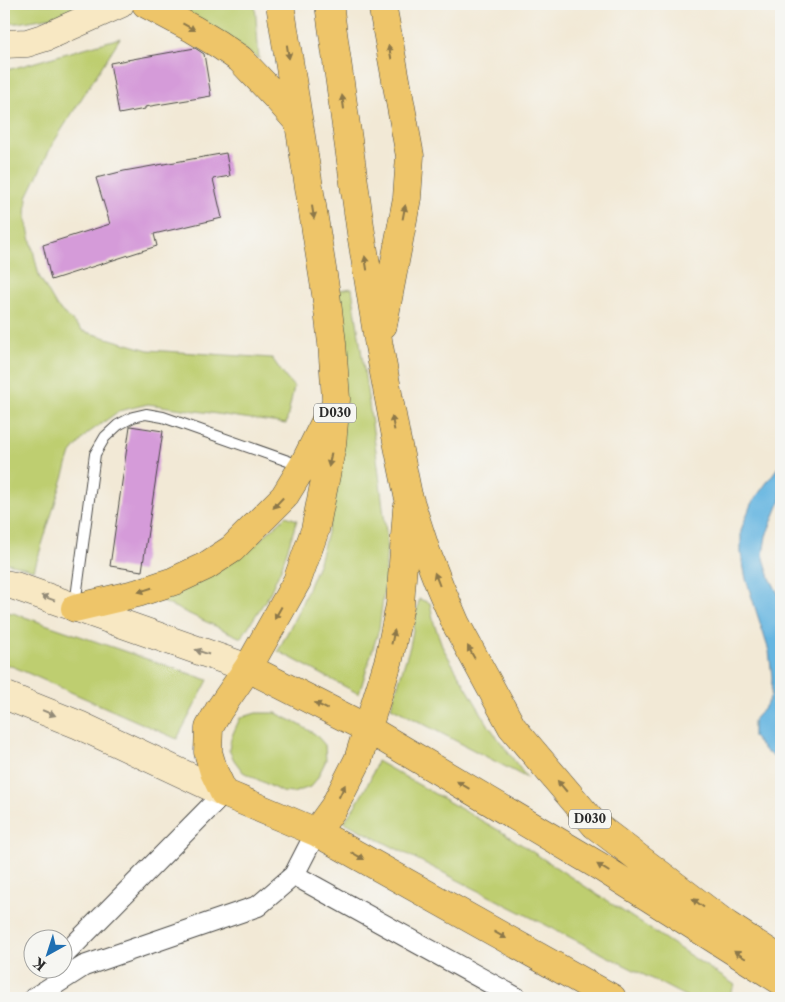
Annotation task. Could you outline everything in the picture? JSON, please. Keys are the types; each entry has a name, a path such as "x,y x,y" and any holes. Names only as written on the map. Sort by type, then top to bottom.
{"highway":[{"path":"146,4 193,29 240,59 299,123"},
{"name":"D030","path":"224,793 214,772 208,752 209,728 248,668 297,581 316,530 332,445 336,399 326,294 280,4"},
{"name":"D030","path":"329,4 379,346 394,430 408,495 426,551 456,624 512,727 595,825 728,925 781,960"},
{"path":"379,346 407,198 410,156 382,4"},
{"path":"75,608 174,581 226,554 284,497 303,466 336,399"},
{"path":"316,832 334,807 358,760 389,659 400,605 408,495"},
{"path":"248,668 368,729 599,866 781,981"},
{"path":"224,793 316,832 612,998"}],"main road":[{"path":"4,44 27,43 46,37 120,4"},
{"path":"4,584 15,586 248,668"},
{"path":"4,694 80,725 224,793"}],"street":[{"path":"72,947 224,793"},
{"path":"34,998 84,966 258,906 294,875 316,832"},
{"path":"294,875 517,998"},
{"path":"26,998 43,980"}],"lane":[{"path":"75,608 95,454 105,437 118,425 133,417 146,414 163,417 303,466"}],"green space":[{"path":"4,4 76,4 78,6 53,17 18,23 4,23"},
{"path":"204,4 255,4 259,59 180,11"},
{"path":"120,38 52,145 27,197 26,219 39,276 57,307 83,331 148,350 272,358 294,387 286,424 148,404 119,411 87,434 71,453 34,570 4,562 4,71"},
{"path":"352,288 387,540 385,583 379,629 359,694 278,651 299,610 319,562 333,511 340,470 338,290"},
{"path":"286,516 297,520 282,566 269,595 241,638 157,599 261,539"},
{"path":"419,599 430,603 434,623 443,648 489,726 527,778 391,707 410,646"},
{"path":"4,612 13,613 208,680 177,739 4,664"},
{"path":"256,713 276,713 315,734 325,745 326,760 317,779 310,787 293,793 282,792 243,772 234,760 229,750 231,738 240,718"},
{"path":"377,761 507,835 735,985 728,998 689,998 344,822 363,793"}],"water":[{"path":"781,463 781,501 766,536 763,555 770,578 781,599 781,760 766,752 753,737 753,721 765,707 771,696 772,677 769,651 746,579 741,553 741,530 751,504"}],"building":[{"path":"195,48 204,54 211,96 145,107 145,109 119,114 110,63"},
{"path":"226,153 230,176 213,179 222,218 154,234 157,246 51,280 43,245 110,224 96,178 124,171"},
{"path":"130,426 163,431 142,571 110,566"}]}
